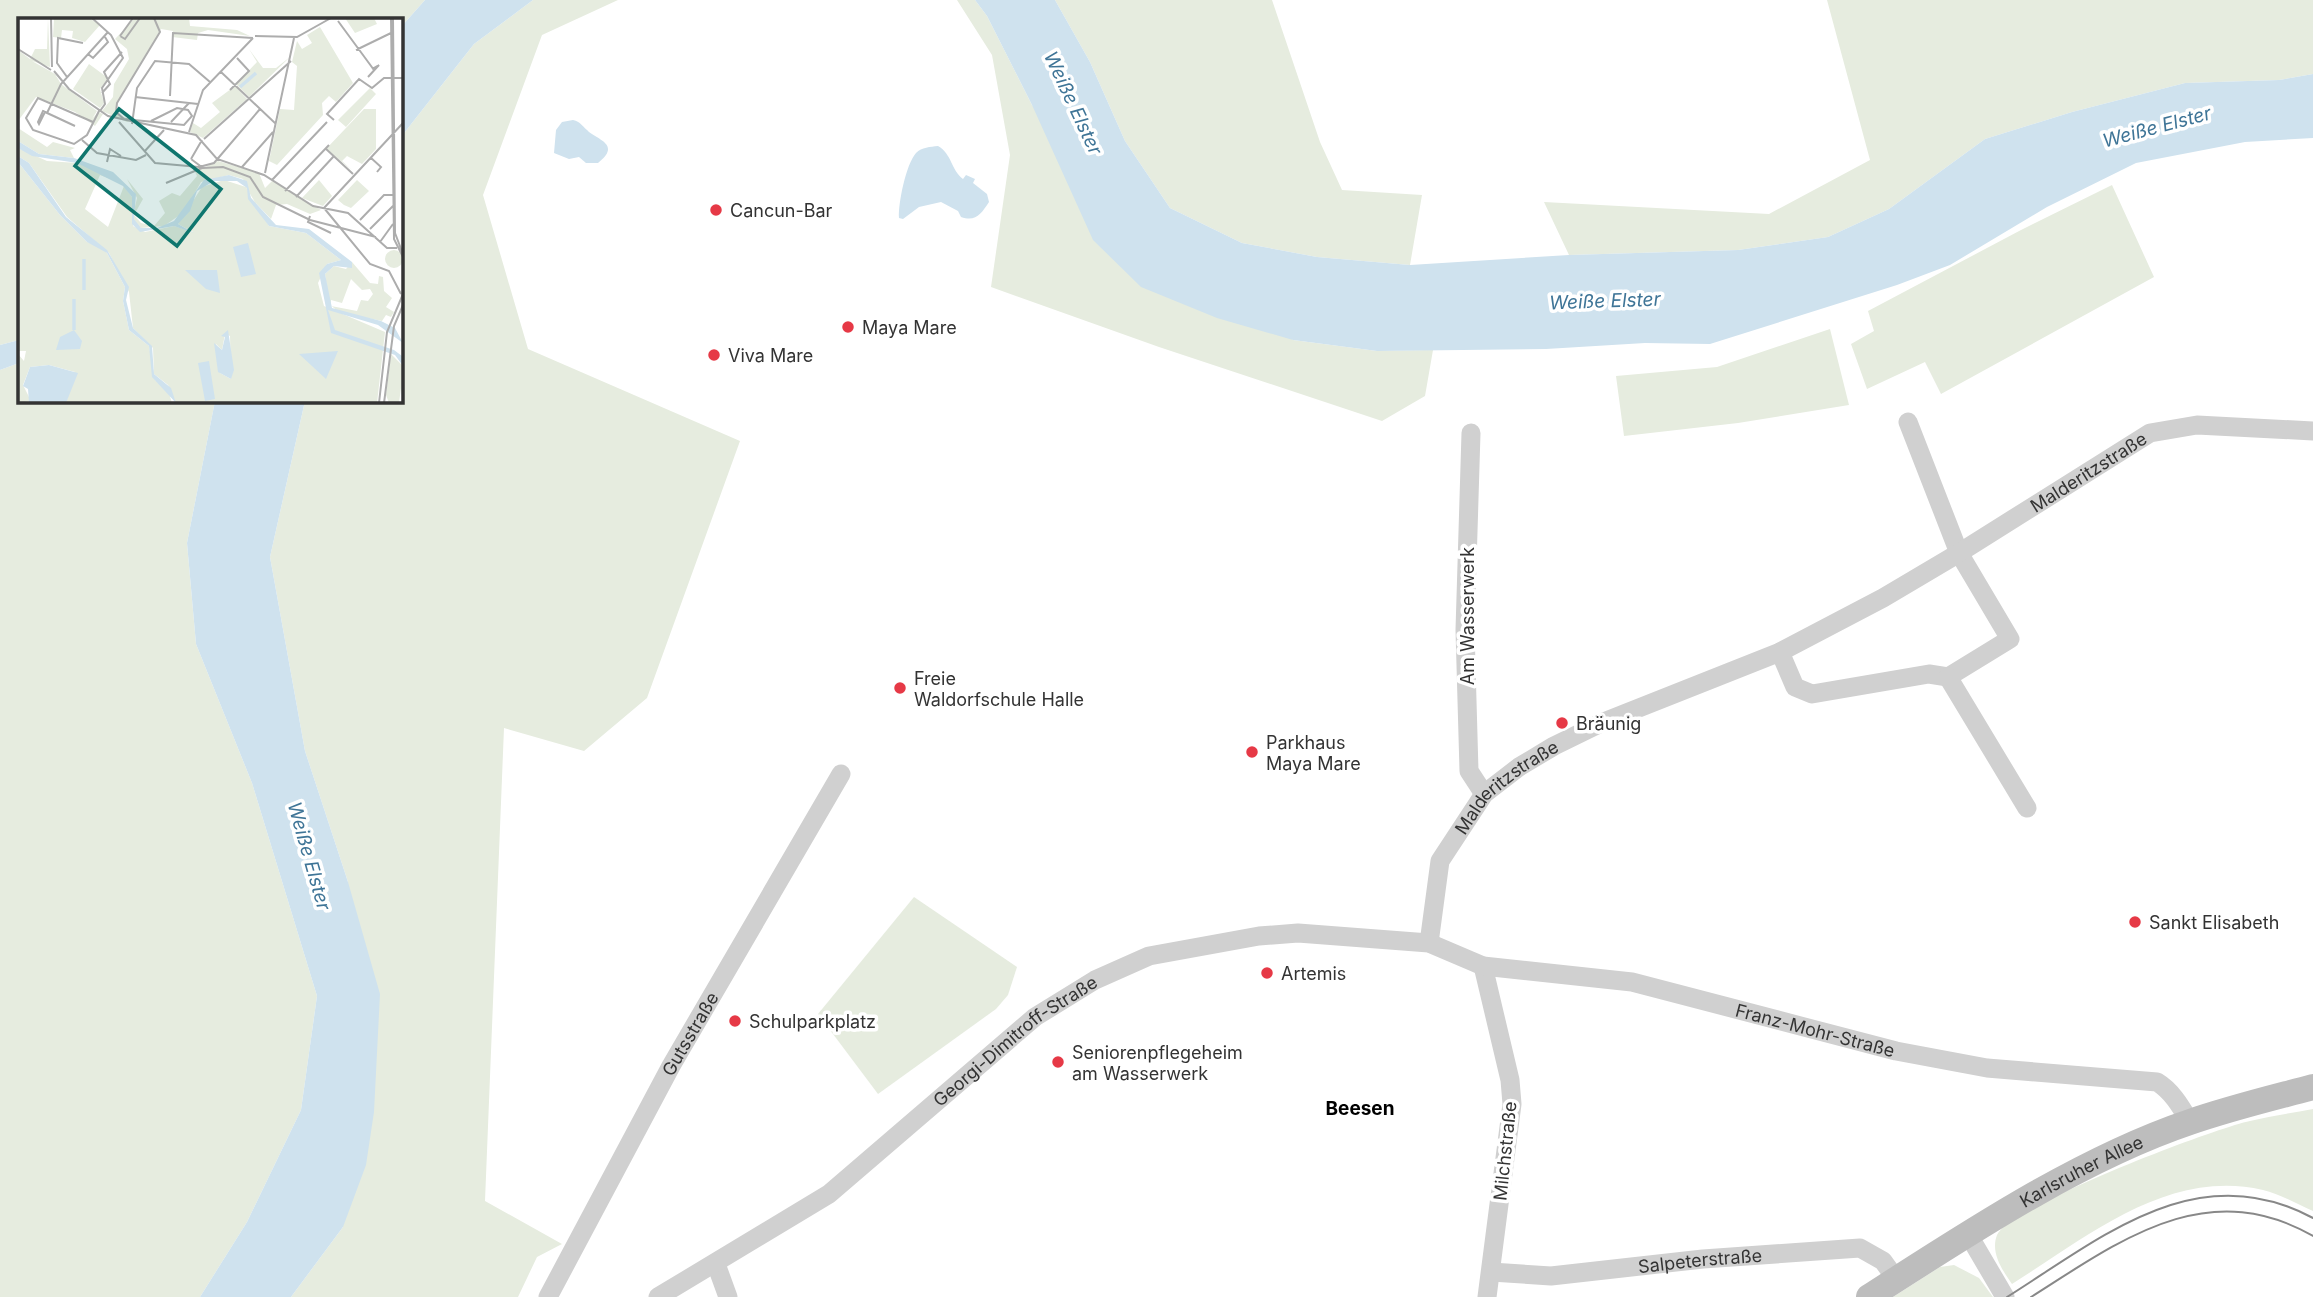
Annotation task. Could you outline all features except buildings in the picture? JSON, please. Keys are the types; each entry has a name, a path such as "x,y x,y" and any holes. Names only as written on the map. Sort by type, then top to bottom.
{"street":[{"path":"1780,652 1795,687 1812,694 1929,674 1948,677 2010,639 1959,553 1908,422"},
{"name":"Malderitzstraße","path":"1429,943 1440,861 1484,794 1519,767 1569,738 1780,652 1883,598 2150,433 2197,425 2313,431"},
{"name":"Am Wasserwerk","path":"1471,433 1465,630 1469,771 1484,794"},
{"path":"1948,677 2027,808"},
{"name":"Gutsstraße","path":"548,1297 671,1066 841,774"},
{"name":"Georgi-Dimitroff-Straße","path":"658,1297 829,1194 1035,1017 1095,980 1149,956 1259,936 1298,933 1429,943"},
{"name":"Franz-Mohr-Straße","path":"1429,943 1483,966 1632,982 1896,1051 1987,1068 2157,1082 2176,1100 2190,1122"},
{"name":"Milchstraße","path":"1483,966 1510,1080 1512,1104 1487,1297"},
{"name":"Karlsruher Allee","path":"1869,1297 1968,1234 2104,1158 2190,1122 2313,1087"},
{"path":"1968,1234 2005,1297"},
{"name":"Salpeterstraße","path":"1491,1272 1551,1276 1703,1259 1860,1248 1883,1261 1896,1279"},
{"path":"716,1264 728,1297"}],"shaded area":[{"path":"0,0 425,0 402,26 402,18 18,18 18,340 0,345"},
{"path":"533,0 618,0 542,35 483,195 528,349 740,441 647,698 584,751 504,728 485,1201 562,1244 537,1257 518,1297 291,1297 343,1227 348,882 305,751 270,557 305,402 402,402 402,136 474,44"},
{"path":"957,0 975,0 987,16 1032,105 1293,340 1377,351 1433,350 1425,396 1382,421 1159,347 991,287 1010,155 992,55"},
{"path":"1055,0 1272,0 1320,142 1342,190 1422,195 1410,265 1317,257 1242,243 1170,208 1125,141 1090,62"},
{"path":"1827,0 2313,0 2313,74 2279,80 2185,83 2072,112 1985,139 1889,209 1828,237 1738,250 1569,255 1544,202 1769,214 1870,160"},
{"path":"2112,185 2154,277 1941,394 1925,362 1867,389 1851,344 1874,331 1868,311"},
{"path":"1830,329 1849,405 1738,423 1624,436 1616,376 1717,367"},
{"path":"18,363 18,402 215,402 187,543 196,644 252,783 317,996 301,1110 247,1222 200,1297 0,1297 0,370"},
{"path":"914,897 1017,967 1008,995 996,1009 878,1094 818,1014"},
{"path":"2313,1109 2313,1211 2263,1190 2228,1186 2194,1189 2130,1211 2012,1284 2001,1268 1995,1248 1997,1235 2010,1222 2037,1206 2114,1170 2196,1138 2250,1121"},
{"path":"1954,1265 1979,1278 1993,1297 1893,1297 1940,1267"}],"water":[{"path":"425,0 533,0 474,44 402,136 402,26"},
{"name":"Weiße Elster","path":"975,0 1055,0 1090,62 1125,141 1170,208 1242,243 1317,257 1410,265 1569,255 1738,250 1828,237 1889,209 1985,139 2072,112 2185,83 2279,80 2313,74 2313,138 2245,142 2136,163 2047,207 1950,265 1897,285 1710,344 1645,343 1546,349 1377,351 1293,340 1217,318 1141,287 1093,240 1032,105 987,16"},
{"path":"573,120 608,147 605,156 598,163 586,163 579,157 569,159 554,153 556,130 562,122"},
{"path":"938,146 943,149 963,179 966,175 975,179 973,183 987,194 989,202 974,218 961,217 958,211 941,202 919,207 903,219 899,218 903,184 912,158 921,150"},
{"path":"18,340 18,363 0,370 0,345"},
{"name":"Weiße Elster","path":"215,402 305,402 270,557 305,751 348,882 380,994 374,1112 366,1165 343,1227 291,1297 200,1297 247,1222 301,1110 317,996 252,783 196,644 187,543"}],"tram line":[{"path":"2007,1297 2115,1229 2152,1212 2190,1200 2229,1195 2270,1201 2313,1218"},
{"path":"2031,1297 2132,1237 2166,1222 2201,1213 2237,1212 2274,1219 2313,1236"}],"place":[{"name":"Cancun-Bar","path":"716,210"},
{"name":"Maya Mare","path":"848,327"},
{"name":"Viva Mare","path":"714,355"},
{"name":"Freie Waldorfschule Halle","path":"900,688"},
{"name":"Bräunig","path":"1562,723"},
{"name":"Parkhaus Maya Mare","path":"1252,752"},
{"name":"Sankt Elisabeth","path":"2135,922"},
{"name":"Artemis","path":"1267,973"},
{"name":"Schulparkplatz","path":"735,1021"},
{"name":"Seniorenpflegeheim am Wasserwerk","path":"1058,1062"}],"district":[{"name":"Beesen","path":"1360,1108"}]}
